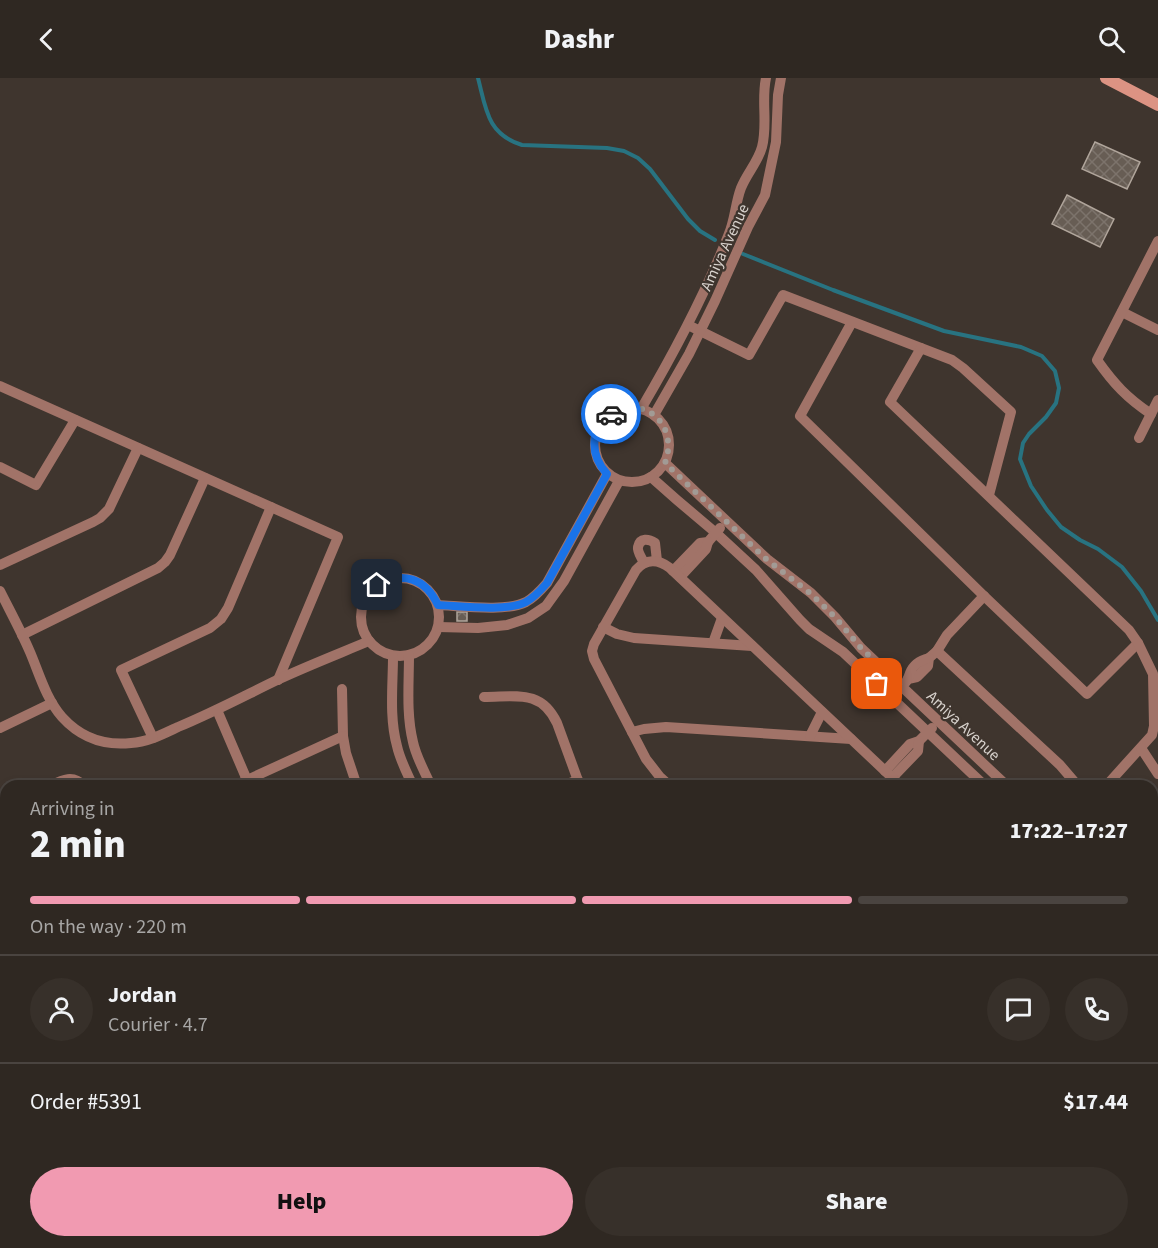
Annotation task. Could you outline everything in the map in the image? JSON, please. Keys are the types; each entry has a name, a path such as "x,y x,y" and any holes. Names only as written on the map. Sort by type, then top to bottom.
{"main road":[{"path":"1106,78 1158,105"}],"street":[{"name":"Amiya Avenue","path":"641,409 688,325 729,234 742,186 762,149 765,130 766,78"},
{"name":"Amiya Avenue","path":"654,415 701,331 765,195 776,142 781,78"},
{"path":"1151,414 1127,397 1097,360 1158,241"},
{"path":"688,325 749,354 783,296 952,360 1011,412 989,495"},
{"path":"1122,312 1158,330"},
{"path":"852,322 800,416 1087,694 1138,643"},
{"path":"921,348 890,402 1125,626 1138,643 1152,669 1155,684 1154,731 1150,739 1112,780"},
{"path":"0,386 338,537 278,680"},
{"path":"1139,438 1158,400"},
{"path":"632,408 654,415 660,421 668,437 668,455 665,463 651,477 636,482 620,481 607,474 597,459 594,441 596,432 607,417 614,412 632,408"},
{"path":"0,467 36,485 75,420"},
{"path":"0,566 104,515 138,448"},
{"name":"Amiya Avenue","path":"665,463 766,559 810,593 835,617 861,648 905,682 938,721 1001,780"},
{"path":"438,605 516,606 525,603 541,591 553,574 607,474"},
{"name":"Amiya Avenue","path":"651,477 693,515 712,537 765,580 800,620 843,652 979,780"},
{"path":"22,635 150,574 165,562 205,478"},
{"path":"438,627 478,628 518,623 546,606 564,581 620,481"},
{"path":"671,496 685,482"},
{"path":"693,515 706,502"},
{"path":"153,738 121,670 210,628 221,620 271,507"},
{"path":"677,574 706,549 712,537 726,521"},
{"path":"644,563 638,546 645,539 655,543 657,561"},
{"path":"663,780 646,759 593,655 592,648 636,570 644,563 657,561 677,574 894,780"},
{"path":"408,578 426,587 433,596 438,605 440,620 438,627 434,637 419,652 393,656 376,648 369,641 361,622 361,611 369,592 377,585 386,580 408,578"},
{"path":"0,591 52,704 60,715 71,726 98,741 112,744 153,738 369,641"},
{"path":"891,697 905,682 910,671 921,660 933,654 947,635 984,596"},
{"path":"478,607 478,628"},
{"path":"493,607 494,627"},
{"path":"713,643 722,618"},
{"path":"603,627 633,638 753,646"},
{"path":"933,654 1060,765 1073,780"},
{"path":"409,655 412,741 428,780"},
{"path":"393,656 396,745 410,780"},
{"path":"342,689 343,736 355,780"},
{"path":"484,697 531,698 546,706 557,723 578,780"},
{"path":"0,729 52,704"},
{"path":"217,710 247,780 343,736"},
{"path":"810,736 822,712"},
{"path":"888,774 918,751 919,741 938,721"},
{"path":"632,732 666,727 851,739"},
{"path":"1141,748 1158,774"}],"building":[{"path":"1095,142 1140,162 1127,189 1082,169"},
{"path":"1067,195 1114,219 1100,247 1052,224"},
{"path":"457,612 467,612 467,621 457,621"}],"waterway":[{"path":"478,78 486,110 501,134 522,145 607,148 624,151 638,158 650,169 688,219 700,231 715,240"},
{"path":"743,254 944,331 1021,347 1042,356 1055,371 1059,388 1056,403 1023,443 1020,459 1031,486 1061,527 1098,549 1122,567 1141,591 1158,620"}],"way so far":[{"path":"611,414 623,409 641,409 654,415 660,421 668,437 668,455 665,463 766,559 810,593 835,617 861,648 901,686 891,697 877,684"}],"route":[{"path":"377,585 386,580 408,578 426,587 438,605 506,607 525,603 534,597 547,583 607,474 597,459 594,441 601,424 611,414"}]}
